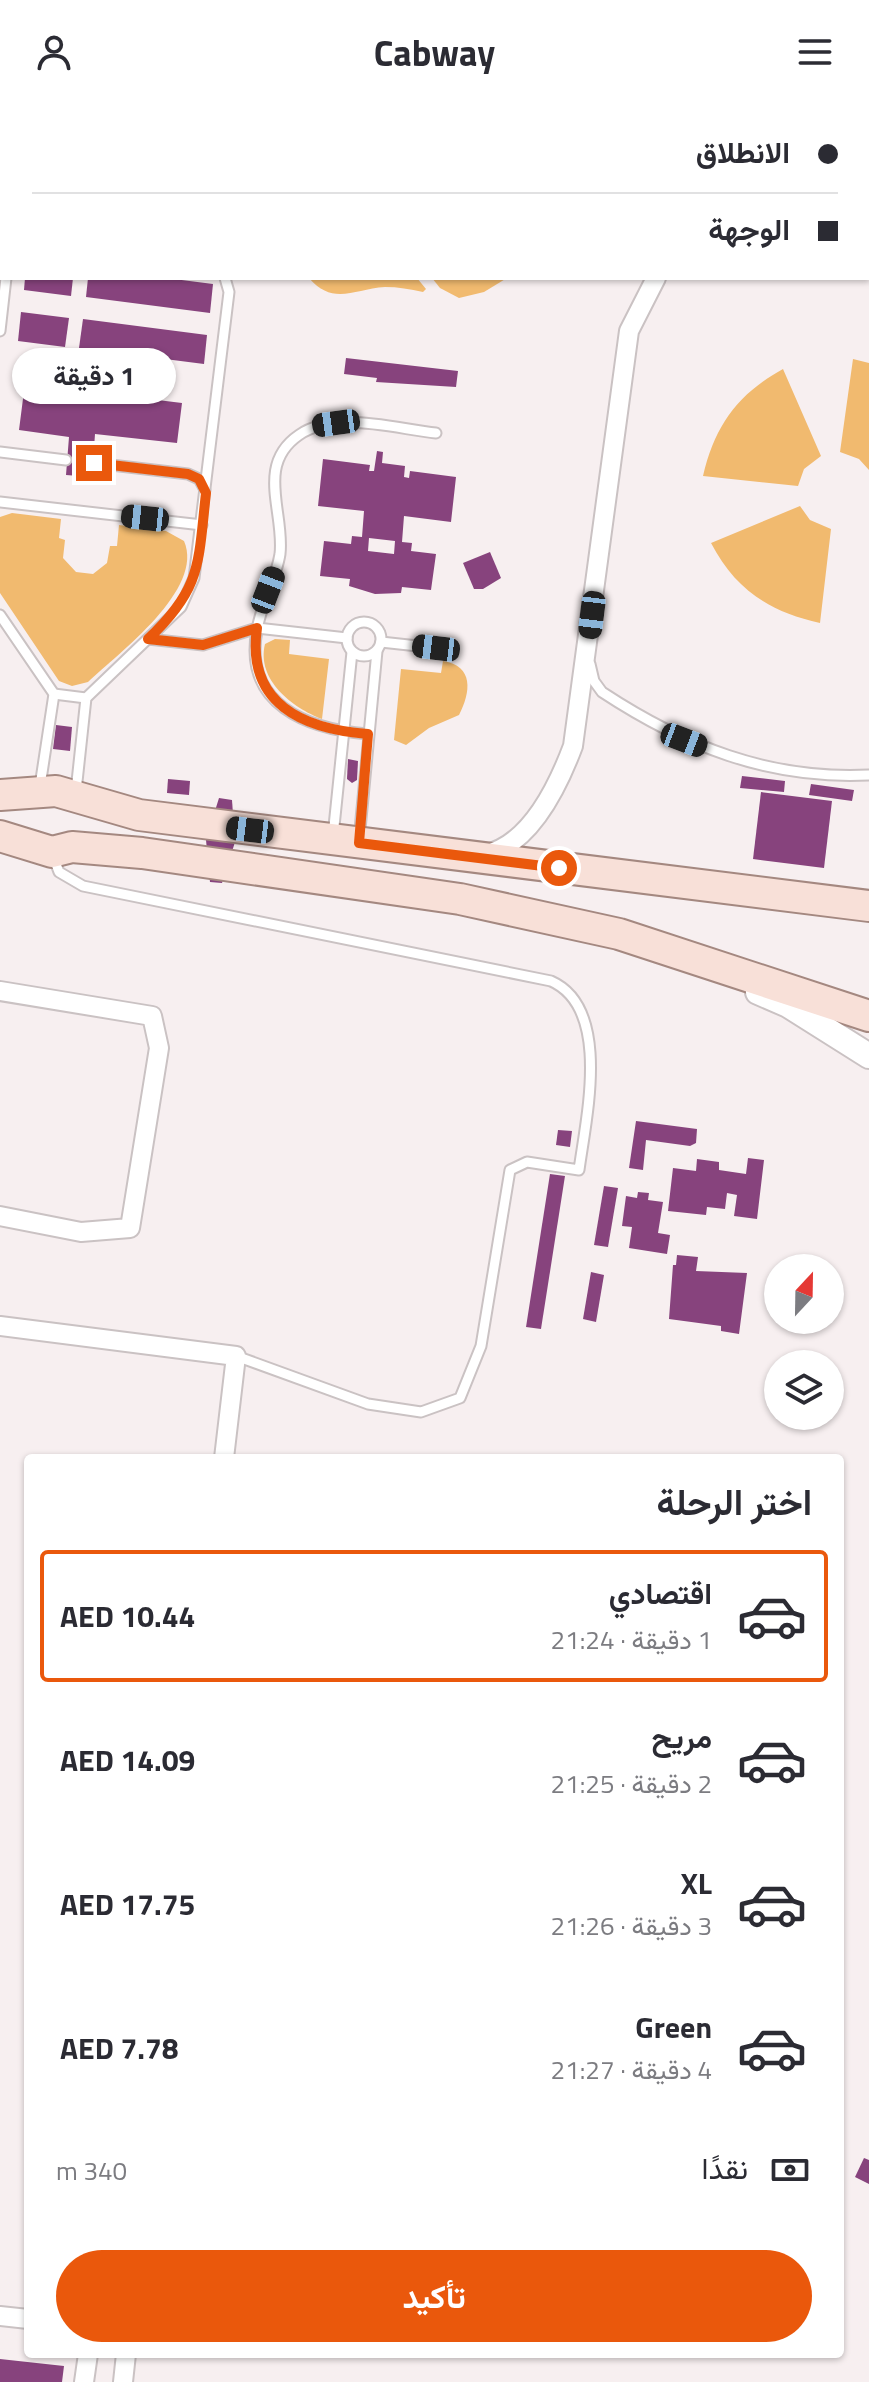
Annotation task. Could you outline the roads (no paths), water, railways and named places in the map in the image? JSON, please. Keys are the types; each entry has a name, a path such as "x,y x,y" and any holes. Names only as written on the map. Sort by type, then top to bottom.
{"main road":[{"path":"0,795 37,795 56,791 75,799 139,815 869,906"},
{"path":"37,795 25,810 23,829 53,848"},
{"path":"53,848 84,829 82,808 75,799"},
{"path":"0,836 53,848 142,853 460,899 619,934 869,1016"}],"street":[{"path":"467,858 492,853 511,843 539,812 562,775 573,746 629,331 655,280"},
{"path":"619,934 788,1005 869,1056"},
{"path":"0,991 152,1016 159,1048 130,1228 81,1232 0,1216"},
{"path":"0,1326 236,1356 224,1454"},
{"path":"0,2316 24,2319"},
{"path":"84,2382 87,2358"}],"lane":[{"path":"0,331 6,280"},
{"path":"75,799 86,698 181,607 189,592 206,493 229,292 226,280"},
{"path":"368,734 343,732 300,720 274,698 257,663 257,628 279,557 273,479 279,459 294,439 320,425 336,423 436,433"},
{"path":"0,452 66,460"},
{"path":"94,463 188,474 199,479 206,493"},
{"path":"0,502 202,525"},
{"path":"0,615 54,694 37,795"},
{"path":"365,622 376,627 379,646 368,734 346,842 343,732 352,652 347,638 354,625 365,622"},
{"path":"148,639 203,645 257,628 347,638"},
{"path":"588,645 590,669 602,692 684,740 736,760 785,773 830,777 869,775"},
{"path":"352,652 363,657 379,646 436,648"},
{"path":"54,694 86,698"},
{"path":"53,848 59,872 83,886 551,981 572,995 581,1010 591,1066 579,1170 519,1162 510,1170 481,1346 460,1398 421,1412 368,1404 236,1356"}]}
